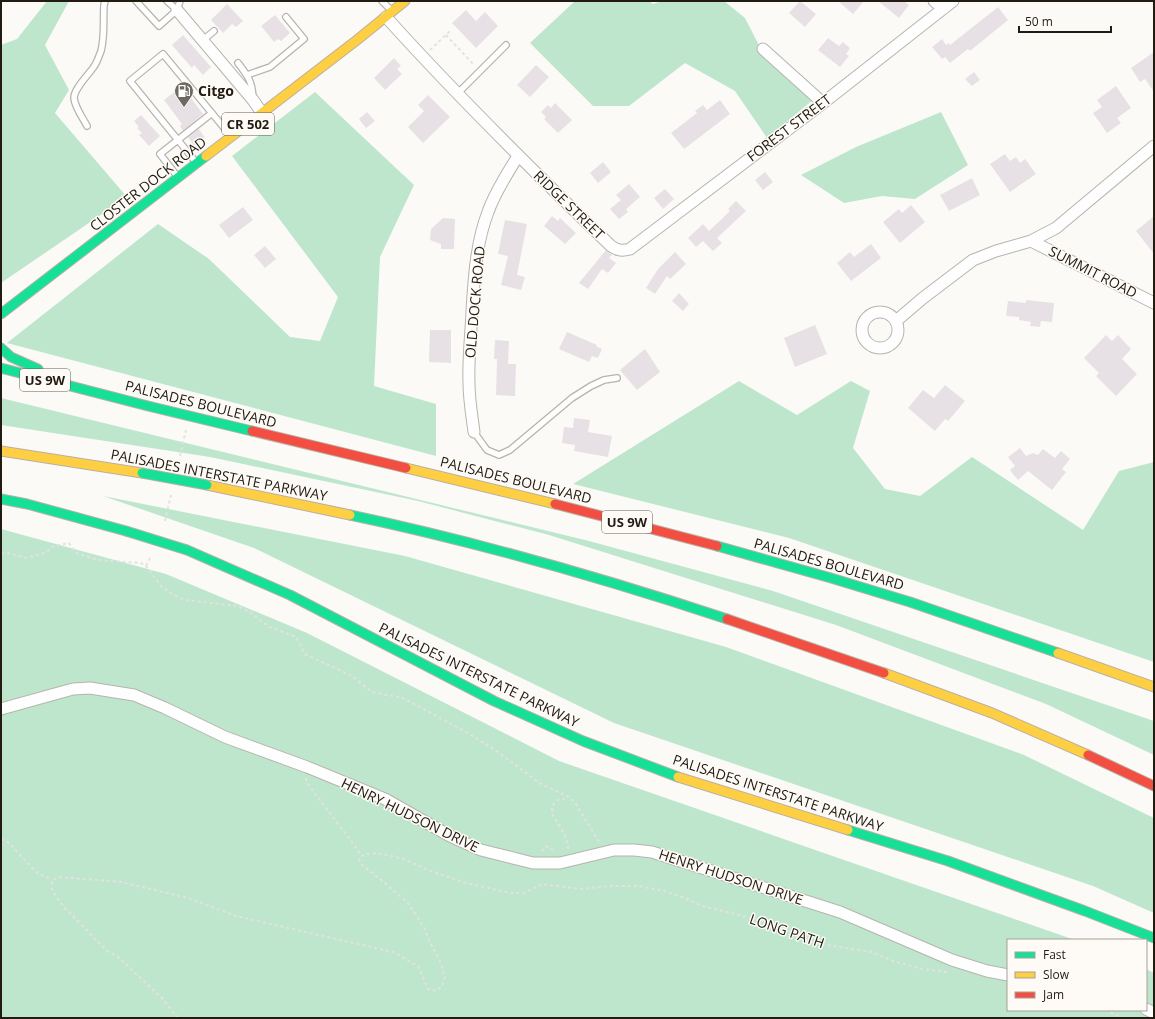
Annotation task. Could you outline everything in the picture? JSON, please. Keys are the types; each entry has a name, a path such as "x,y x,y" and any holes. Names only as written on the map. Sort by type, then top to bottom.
{"main road":[{"name":"CLOSTER DOCK ROAD","path":"2,313 232,137 405,1"},
{"path":"1,321 2,313"},
{"path":"1,348 11,357 90,391"},
{"name":"PALISADES BOULEVARD","path":"1,368 190,416 590,512 750,555 951,616 1154,687"},
{"name":"PALISADES INTERSTATE PARKWAY","path":"1,451 142,473 207,485 405,527 508,552 648,592 885,672 1004,718 1106,762 1154,786"},
{"name":"PALISADES INTERSTATE PARKWAY","path":"1,499 27,504 126,530 186,550 290,595 494,701 583,741 697,783 948,861 1154,938"}],"street":[{"path":"934,1 943,9"},
{"name":"FOREST STREET","path":"622,251 630,249 953,1"},
{"path":"179,6 203,40 262,113"},
{"path":"389,14 422,57 518,156"},
{"path":"763,49 823,102"},
{"path":"896,321 923,298 974,260 996,251 1031,241 1056,228 1154,146"},
{"name":"RIDGE STREET","path":"518,156 611,246 622,251"},
{"name":"OLD DOCK ROAD","path":"474,432 470,404 469,376 476,261 487,213 494,197 518,156"},
{"name":"SUMMIT ROAD","path":"1031,241 1154,303"},
{"name":"HENRY HUDSON DRIVE","path":"1,709 73,689 90,688 134,696 165,708 225,737 307,767 385,799 450,836 481,850 533,863 560,863 614,850 652,852 840,912 952,960 987,971 1007,975"}],"lane":[{"path":"87,126 74,96 94,66 101,51 105,1"},
{"path":"136,1 159,26 179,6 167,1"},
{"path":"382,1 389,14"},
{"path":"248,75 270,67 304,40 286,16"},
{"path":"203,40 214,31"},
{"path":"457,94 506,45"},
{"path":"197,164 130,81 163,54 232,137"},
{"path":"238,63 248,75 252,83 253,100"},
{"path":"179,178 160,154 212,113"},
{"path":"474,432 487,450 499,454 510,450 572,398 604,380 617,378"}],"path":[{"path":"422,57 451,30"},
{"path":"446,35 480,71"},
{"path":"180,456 190,416"},
{"path":"165,521 172,490"},
{"path":"1,554 8,553 26,558 47,552 54,546 68,543 76,553 98,560 141,563 146,566 161,586 172,594 185,600 237,606 250,612 270,627 296,637 305,654 352,676 372,692 403,698 435,715 498,752 541,784 569,797 576,804 597,838 604,853"},
{"path":"1,839 9,843 36,872 52,880 60,877 121,882 188,898 236,916 393,952 418,966 428,989 436,991 442,986 445,977 440,958 429,940 424,926 407,902 361,864 359,859 362,856 306,781 307,767"},
{"path":"565,851 568,849 568,844 563,832 552,814 552,806 558,800 569,797"},
{"path":"542,851 546,846 556,851"},
{"name":"LONG PATH","path":"362,856 377,853 404,859 428,870 466,883 511,893 524,893 542,884 581,889 610,886 645,887 682,897 702,906 776,924 814,944 872,952 893,961 922,969 950,972"},
{"path":"52,880 52,889 64,908 107,951 118,957 161,997 178,1018"},
{"path":"1107,1011 1124,1018"}],"green space":[{"path":"47,1 69,1 45,45 69,90 55,113 127,197 1,283 1,45 17,39"},
{"path":"575,1 649,1 653,4 662,1 724,1 745,18 763,53 814,99 767,138 735,91 685,63 629,106 593,106 530,43"},
{"path":"315,92 414,185 380,257 374,386 436,404 436,456 7,343 158,224 209,259 290,337 320,341 338,297 232,156"},
{"path":"941,112 968,165 915,199 882,196 844,203 801,175 856,147"},
{"path":"739,381 797,415 851,381 870,391 853,448 885,489 920,496 972,457 1083,530 1119,471 1154,462 1154,662 789,538 573,484"},
{"path":"1,398 589,541 773,591 1154,721 1154,755 1046,704 836,625 549,535 418,501 210,457 1,425"},
{"path":"103,496 405,556 726,647 1024,755 1154,818 1154,913 1093,886 614,723 254,548"},
{"path":"1,529 166,574 307,633 559,761 1072,939 1007,939 1007,1011 1147,1011 1147,970 1154,973 1154,1018 1,1018"}],"building":[{"path":"800,1 816,14 805,27 789,13"},
{"path":"838,1 864,1 853,14"},
{"path":"878,1 904,1 909,5 899,18"},
{"path":"227,4 243,21 236,27 232,24 223,33 211,20"},
{"path":"998,7 1008,20 970,51 968,49 950,63 945,57 942,59 932,47 942,39 946,45 949,43 950,45"},
{"path":"466,10 476,21 485,12 498,26 476,48 452,23"},
{"path":"275,15 290,33 281,41 278,39 274,42 261,26"},
{"path":"183,35 211,67 203,75 194,65 192,68 172,45"},
{"path":"828,38 839,46 843,42 850,48 846,54 849,56 840,67 818,50"},
{"path":"1154,52 1154,92 1145,79 1140,82 1131,68"},
{"path":"394,58 401,66 397,69 402,74 385,90 374,78"},
{"path":"536,65 549,77 530,97 517,85"},
{"path":"974,72 980,80 972,86 965,79"},
{"name":"Citgo","path":"182,86 203,114 183,131 180,126 182,124 164,100"},
{"path":"1116,86 1131,108 1117,118 1121,123 1107,133 1093,113 1102,107 1097,100"},
{"path":"428,95 450,117 423,143 408,127 424,111 418,105"},
{"path":"720,100 730,114 684,149 671,133 697,113 695,111 703,105 707,110"},
{"path":"555,103 572,120 558,133 544,119 546,117 541,112 548,105 551,108"},
{"path":"367,112 375,121 366,128 359,119"},
{"path":"141,115 160,136 149,146 139,135 142,133 137,128 139,127 134,121"},
{"path":"199,129 205,138 194,146 188,137"},
{"path":"1005,154 1010,161 1016,157 1020,163 1025,159 1036,174 1010,192 990,164"},
{"path":"603,162 611,172 598,183 590,173"},
{"path":"765,172 773,182 763,190 755,180"},
{"path":"972,178 980,195 949,211 940,195"},
{"path":"629,184 640,197 626,209 628,212 619,219 610,209 621,200 616,195"},
{"path":"665,189 674,199 663,209 654,198"},
{"path":"736,201 746,211 717,238 722,243 713,251 703,241 696,247 688,238 703,224 709,231 730,211 728,209"},
{"path":"911,205 925,222 900,243 883,222 899,209 902,213"},
{"path":"243,207 253,220 229,238 219,225"},
{"path":"552,216 558,221 560,218 576,233 565,244 544,226"},
{"path":"1154,216 1154,254 1136,231"},
{"path":"443,218 455,219 454,249 441,249 441,244 430,240 431,229"},
{"path":"505,220 527,224 517,275 525,277 521,290 501,285 508,256 498,254"},
{"path":"871,244 881,258 851,281 837,263 850,252 854,257"},
{"path":"265,246 276,259 265,268 254,255"},
{"path":"606,250 612,255 609,258 616,263 608,273 602,269 588,289 579,283"},
{"path":"675,252 686,264 670,279 667,276 655,294 646,288 658,269"},
{"path":"679,293 689,304 683,311 672,301"},
{"path":"1026,300 1054,303 1052,322 1041,321 1040,327 1030,326 1031,322 1019,320 1019,317 1006,316 1008,301 1026,303"},
{"path":"815,325 827,354 795,367 784,338"},
{"path":"430,330 451,330 451,363 429,362"},
{"path":"567,332 597,345 596,346 602,349 598,358 592,356 589,362 559,349"},
{"path":"1106,335 1112,341 1118,335 1131,349 1122,359 1137,374 1116,396 1096,376 1099,373 1084,358"},
{"path":"495,340 509,341 508,364 516,364 515,396 496,395 497,359 494,359"},
{"path":"645,349 660,372 637,390 620,370"},
{"path":"945,385 965,401 948,421 945,419 935,431 908,408 923,390 934,398"},
{"path":"574,418 590,420 588,432 612,436 608,457 574,451 575,445 562,443 564,427 573,428"},
{"path":"1020,448 1026,456 1033,453 1038,455 1043,449 1055,458 1061,451 1070,459 1062,469 1066,472 1052,490 1028,471 1018,480 1010,470 1015,466 1008,457"}],"traffic: fast":[{"path":"1,314 206,156"},
{"path":"1,348 11,357 38,369"},
{"path":"1,368 252,431"},
{"path":"142,473 207,485"},
{"path":"1,499 27,504 126,531"},
{"path":"350,515 493,549 634,589 727,619"},
{"path":"126,531 187,550"},
{"path":"717,546 910,602 1058,653"},
{"path":"187,550 290,595 494,701 583,741 678,777"},
{"path":"848,830 948,861 1154,938"}],"traffic: slow":[{"path":"206,156 357,40 405,1"},
{"path":"1,451 142,473"},
{"path":"406,468 555,504"},
{"path":"207,485 350,515"},
{"path":"1058,653 1154,687"},
{"path":"884,673 992,713 1088,755"},
{"path":"678,777 848,830"}],"traffic: jam":[{"path":"252,431 406,468"},
{"path":"555,504 717,546"},
{"path":"727,619 884,673"},
{"path":"1088,755 1154,786"}],"place":[{"name":"Citgo","path":"184,108"}]}
